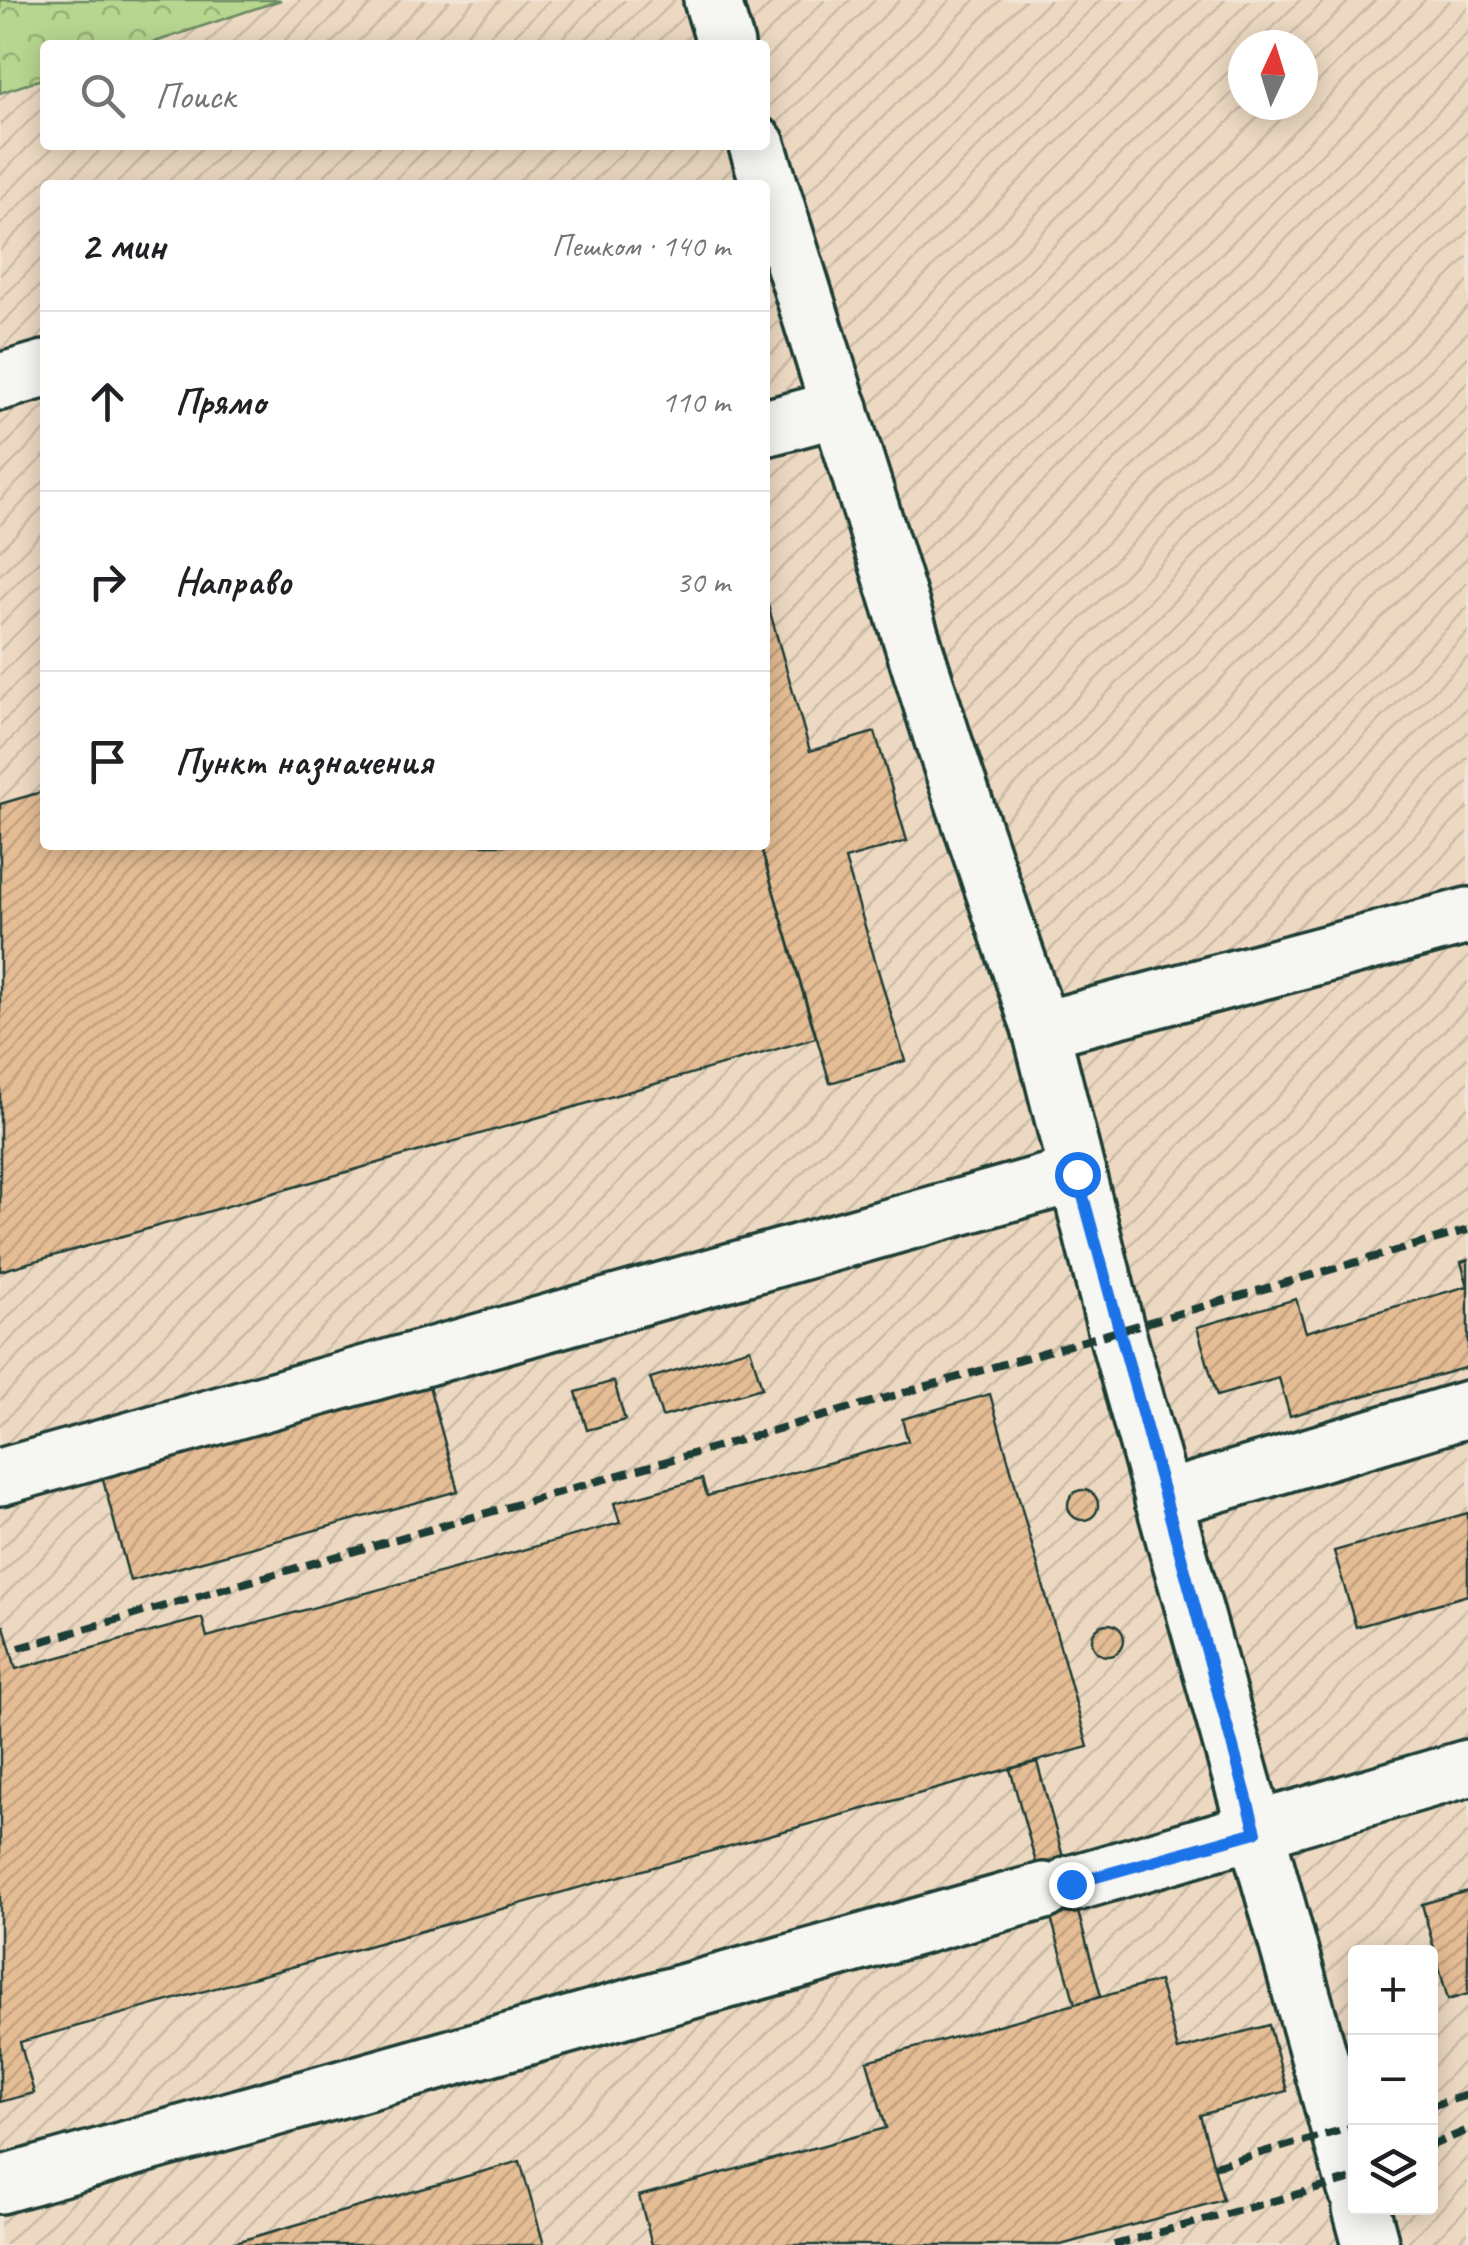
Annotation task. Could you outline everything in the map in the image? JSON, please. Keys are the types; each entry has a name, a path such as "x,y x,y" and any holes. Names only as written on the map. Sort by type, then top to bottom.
{"lane":[{"path":"712,0 724,40"},
{"path":"759,150 768,180"},
{"path":"770,186 958,785 1040,1030 1163,1500 1348,2160"},
{"path":"0,382 40,370"},
{"path":"770,427 840,408"},
{"path":"1040,1030 1468,916"},
{"path":"0,1477 1077,1174"},
{"path":"1163,1500 1468,1409"},
{"path":"0,2185 1256,1832 1468,1768"},
{"path":"1362,2215 1371,2245"}],"shaded area":[{"path":"282,0 1468,0 1468,2245 0,2245 0,95 40,82 40,150 770,150 770,40 163,40"}],"green space":[{"path":"0,0 281,0 161,40 40,40 40,80 0,93"}],"building":[{"path":"770,612 810,751 875,732 907,841 845,859 905,1061 830,1083 761,850 770,850"},
{"path":"40,792 40,850 761,850 816,1038 0,1271 0,804"},
{"path":"1468,1260 1468,1286 1461,1262"},
{"path":"1468,1286 1468,1367 1290,1416 1279,1378 1217,1396 1197,1327 1296,1299 1306,1332"},
{"path":"750,1348 762,1388 662,1417 650,1378"},
{"path":"426,1375 458,1491 130,1581 99,1465"},
{"path":"614,1381 625,1420 587,1430 576,1392"},
{"path":"990,1394 1088,1747 20,2042 34,2093 0,2102 0,1627 4,1626 16,1669 202,1618 207,1637 620,1523 614,1503 702,1479 707,1496 908,1441 902,1419"},
{"path":"1083,1490 1094,1494 1098,1505 1094,1516 1083,1520 1072,1516 1068,1505 1072,1494"},
{"path":"1468,1513 1468,1595 1356,1627 1334,1551"},
{"path":"1108,1624 1119,1629 1124,1640 1119,1651 1108,1656 1097,1651 1092,1640 1097,1629"},
{"path":"1037,1762 1101,1996 1075,2004 1010,1769"},
{"path":"1468,1891 1468,1994 1448,2000 1438,1963 1438,1945 1433,1945 1422,1904"},
{"path":"1159,1981 1178,2050 1269,2025 1287,2091 1200,2115 1223,2200 1061,2245 652,2245 639,2196 886,2128 867,2061"},
{"path":"520,2161 544,2245 225,2245"}],"railway":[{"path":"19,1648 1468,1230"},
{"path":"1438,2104 1468,2095"},
{"path":"1214,2166 1348,2128"},
{"path":"1438,2143 1468,2130"},
{"path":"1114,2245 1348,2180"}],"route":[{"path":"1071,1884 1256,1832 1117,1333 1077,1174"}]}
